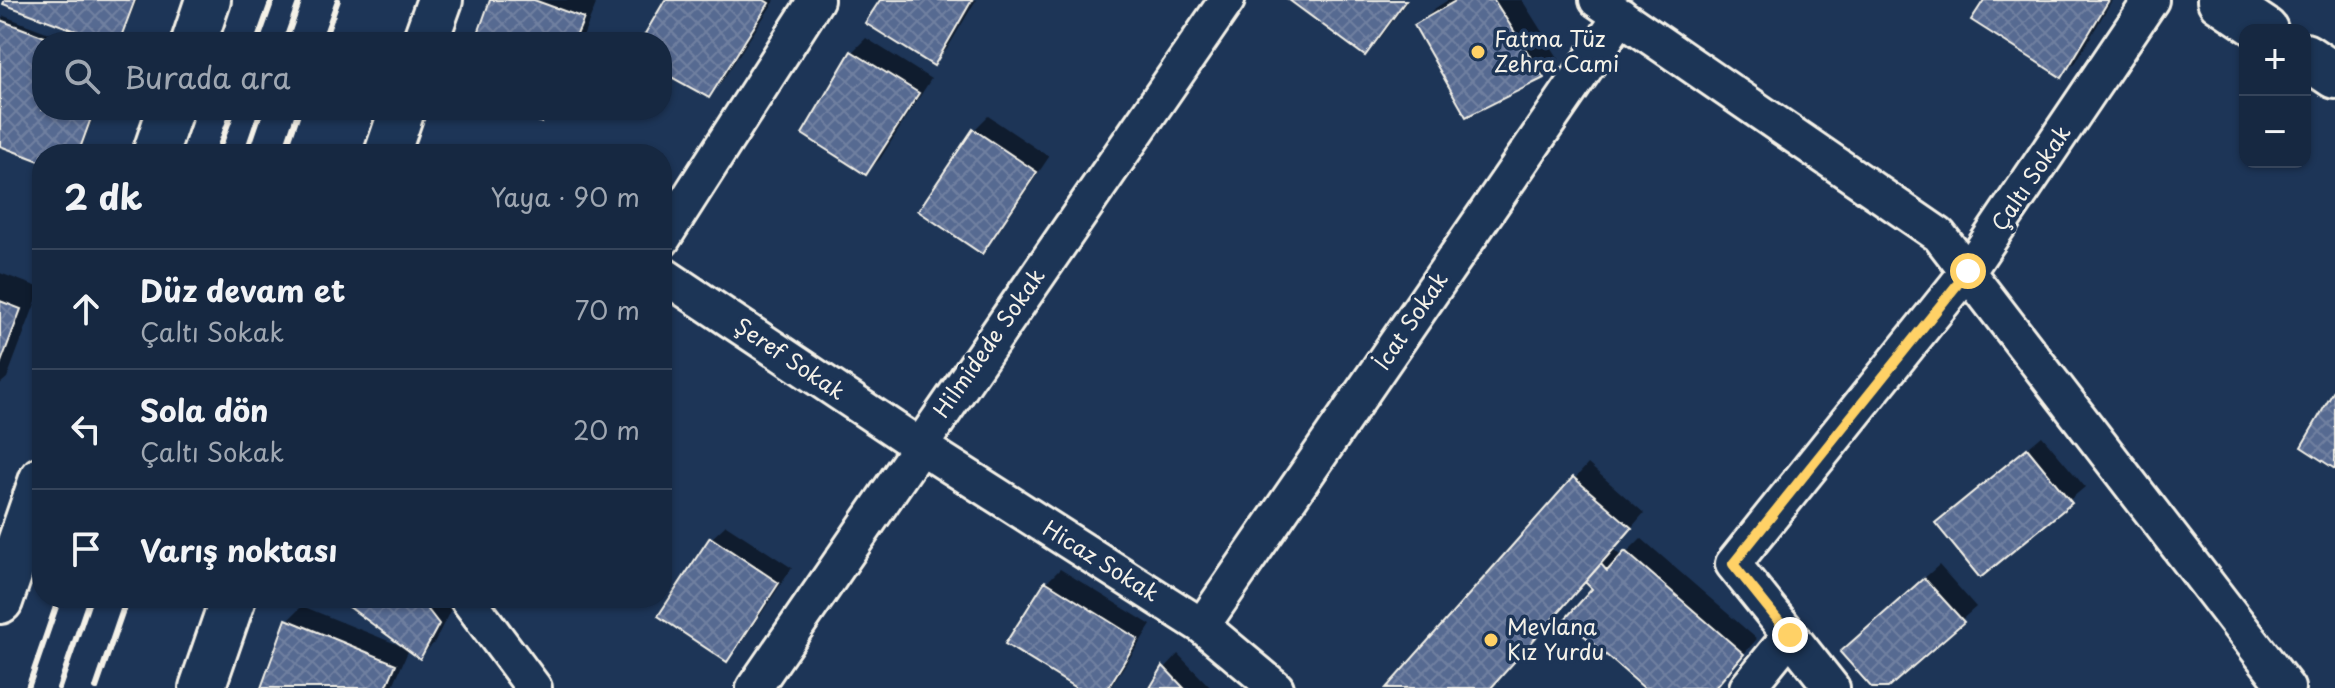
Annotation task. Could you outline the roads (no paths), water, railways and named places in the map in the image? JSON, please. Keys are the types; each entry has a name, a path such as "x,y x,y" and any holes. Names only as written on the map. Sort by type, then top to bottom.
{"main road":[{"path":"197,32 208,0"},
{"path":"429,32 440,0"},
{"path":"2220,0 2256,24"},
{"path":"2311,60 2335,76"},
{"path":"158,144 167,120"},
{"path":"390,144 399,120"},
{"path":"0,601 32,508"},
{"path":"202,688 230,608"}],"street":[{"path":"672,224 816,0"},
{"name":"Hilmidede Sokak","path":"754,688 918,445 1227,0"},
{"name":"Çaltı Sokak","path":"1790,635 1733,564 1968,271 2151,0"},
{"path":"1609,8 1939,235 2287,688"},
{"name":"İcat Sokak","path":"1202,626 1609,8"},
{"name":"Şeref Sokak","path":"672,281 918,445"},
{"name":"Hicaz Sokak","path":"918,445 1202,626 1276,688"},
{"path":"474,608 534,688"},
{"path":"1747,688 1790,635 1832,688"}],"railway":[{"path":"261,32 272,0"},
{"path":"289,32 300,0"},
{"path":"327,32 338,0"},
{"path":"221,144 229,120"},
{"path":"249,144 258,120"},
{"path":"287,144 296,120"},
{"path":"28,688 56,608"},
{"path":"59,688 87,608"},
{"path":"96,688 124,608"}],"place":[{"name":"Fatma Tüz Zehra Cami","path":"1478,52"},
{"name":"Mevlana Kız Yurdu","path":"1491,640"}]}
